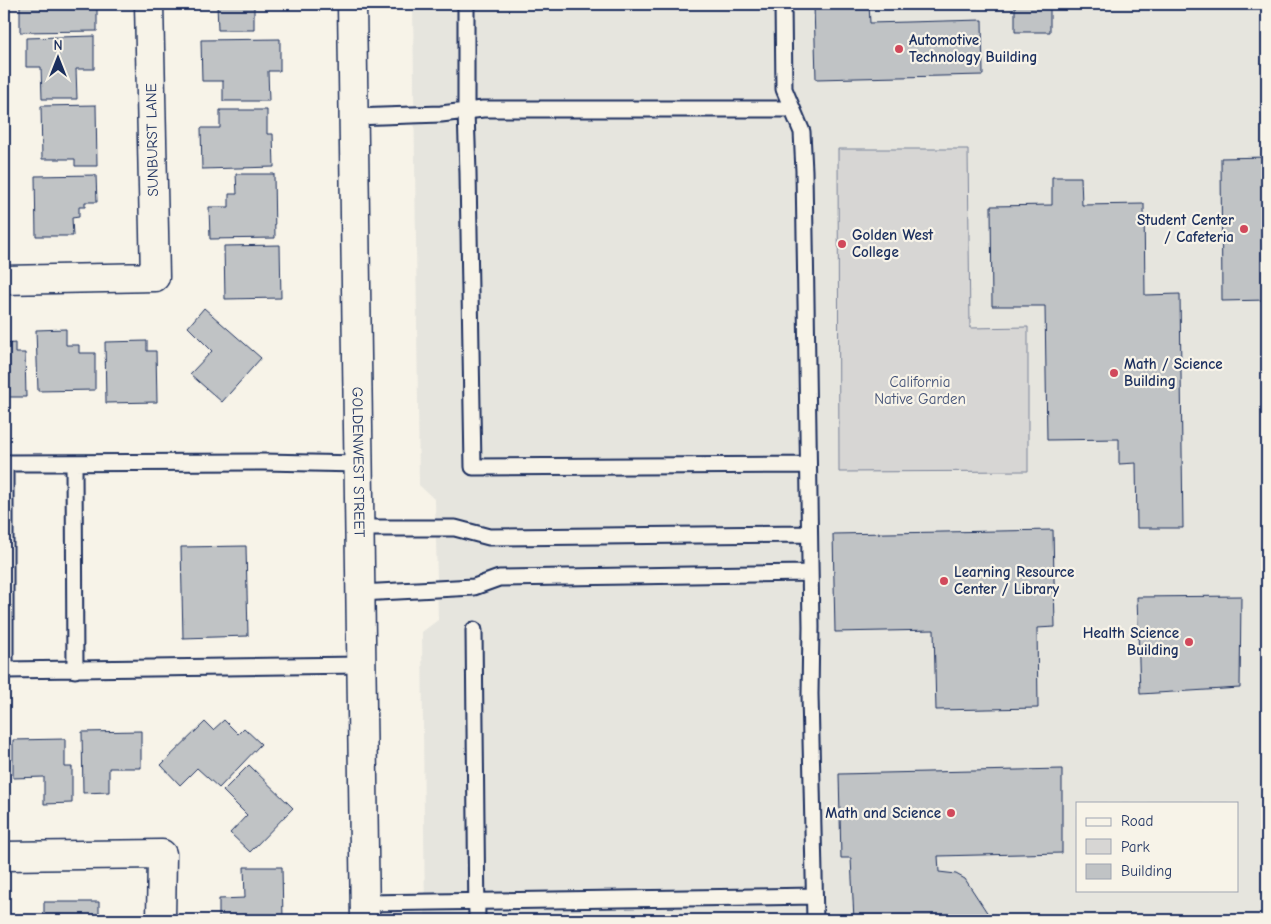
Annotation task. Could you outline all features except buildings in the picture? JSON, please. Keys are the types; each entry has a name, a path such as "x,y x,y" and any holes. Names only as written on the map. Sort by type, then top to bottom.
{"main road":[{"name":"SUNBURST LANE","path":"4,280 155,277 149,4"},
{"name":"GOLDENWEST STREET","path":"352,4 352,116 356,203 365,912"},
{"path":"4,856 162,854 162,920"}],"lane":[{"path":"466,4 466,112 473,467 807,464"},
{"path":"783,4 784,89 802,132 815,920"},
{"path":"352,116 442,114 483,109 792,109"},
{"path":"359,464 264,462 5,463 5,670 361,665"},
{"path":"74,463 75,670"},
{"path":"360,528 455,528 489,536 809,534"},
{"path":"360,593 474,586 499,578 809,573"},
{"path":"474,630 477,920"},
{"path":"365,912 477,901 814,896"}],"shaded area":[{"name":"Golden West College","path":"413,4 1267,4 1267,920 425,920 422,632 438,620 435,500 419,485"}],"green space":[{"name":"California Native Garden","path":"838,149 968,149 970,328 1028,327 1028,471 839,472"}],"place":[{"name":"Automotive Technology Building","path":"899,49"},
{"name":"Student Center / Cafeteria","path":"1244,229"},
{"name":"Golden West College","path":"842,244"},
{"name":"Math / Science Building","path":"1114,373"},
{"name":"Learning Resource Center / Library","path":"944,581"},
{"name":"Health Science Building","path":"1189,642"},
{"name":"Math and Science","path":"951,813"}]}
